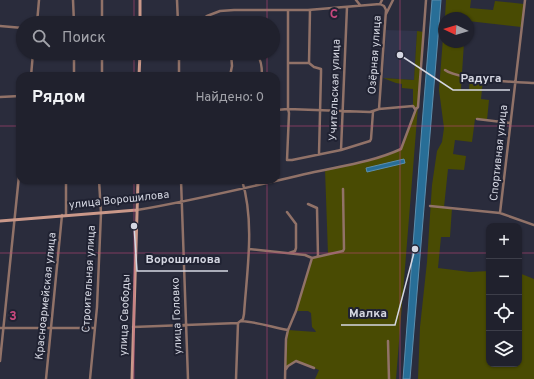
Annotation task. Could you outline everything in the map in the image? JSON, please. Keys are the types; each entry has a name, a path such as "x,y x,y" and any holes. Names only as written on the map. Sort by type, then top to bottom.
{"main road":[{"path":"140,0 140,16"},
{"path":"139,72 140,60"},
{"name":"улица Свободы","path":"132,379 138,184"},
{"name":"улица Ворошилова","path":"0,221 138,210"}],"street":[{"path":"38,16 39,0"},
{"path":"73,0 74,16"},
{"path":"102,0 102,16"},
{"path":"177,0 178,16"},
{"name":"Озёрная улица","path":"356,0 360,5"},
{"path":"207,16 234,10 310,10 380,4 382,0"},
{"path":"385,16 393,0"},
{"path":"280,110 373,112 379,109 413,106 416,109 418,107 426,0"},
{"name":"Спортивная улица","path":"500,213 525,0"},
{"name":"Озёрная улица","path":"379,109 386,10 380,4"},
{"name":"Учительская улица","path":"341,150 347,7"},
{"path":"288,10 289,113 287,160 341,150 366,143 371,139 373,112"},
{"path":"309,64 310,10"},
{"path":"0,26 16,27"},
{"path":"31,72 32,60"},
{"path":"74,60 74,72"},
{"path":"102,60 102,72"},
{"path":"179,60 179,72"},
{"path":"230,72 232,60"},
{"path":"260,60 262,72"},
{"path":"288,63 309,64 314,68 319,68 321,70 319,154"},
{"path":"445,70 450,74 459,76 534,83"},
{"path":"0,97 16,96"},
{"name":"улица Ворошилова","path":"280,180 376,159 401,149 416,109"},
{"path":"477,119 510,122"},
{"path":"0,362 2,328 18,184"},
{"name":"Красноармейская улица","path":"46,379 50,328 64,215 66,184"},
{"name":"Строительная улица","path":"90,379 97,307 101,213 99,184"},
{"name":"улица Головко","path":"181,184 188,379"},
{"path":"238,322 243,319 244,314 249,249 249,209 243,184"},
{"name":"улица Ворошилова","path":"138,210 182,202 262,184"},
{"path":"249,249 305,255 312,258 343,251 343,189"},
{"path":"308,204 317,208 318,256"},
{"path":"430,206 500,213 534,225"},
{"path":"287,212 296,224 296,248 294,251 289,253"},
{"path":"285,379 286,339 288,330 296,311 312,258"},
{"path":"236,379 238,322"},
{"path":"133,327 238,322 260,324 288,330"},
{"path":"2,328 94,328"},
{"path":"388,341 389,379"},
{"path":"286,369 296,361 314,368"}],"shaded area":[{"path":"446,0 471,0 470,8 493,10 495,1 524,4 521,27 474,22 474,12 445,12"},
{"path":"386,30 417,31 414,80 383,78"},
{"path":"417,31 424,32 396,379 315,379 319,370 296,361 285,369 288,330 316,332 312,327 311,313 308,311 296,311 312,258 328,254 325,169 376,159 401,149 416,109 413,106 413,89 402,88 402,84 383,78 414,80"},
{"path":"442,48 464,48 461,89 469,90 470,77 483,79 481,99 489,100 487,120 475,119 472,142 455,140 453,154 466,156 464,170 448,169 444,207 452,208 450,237 441,237 438,268 470,272 486,271 486,367 522,367 522,274 534,279 534,379 418,379 420,327 427,262 432,185 437,151 442,142 444,128 439,90"}],"water":[{"path":"432,0 441,0 440,12 438,12 438,37 410,379 403,379"},
{"path":"404,159 405,163 367,172 366,168"}],"place":[{"name":"Радуга","path":"400,55"},
{"name":"Ворошилова","path":"134,226"},
{"name":"Малка","path":"415,249"}]}
